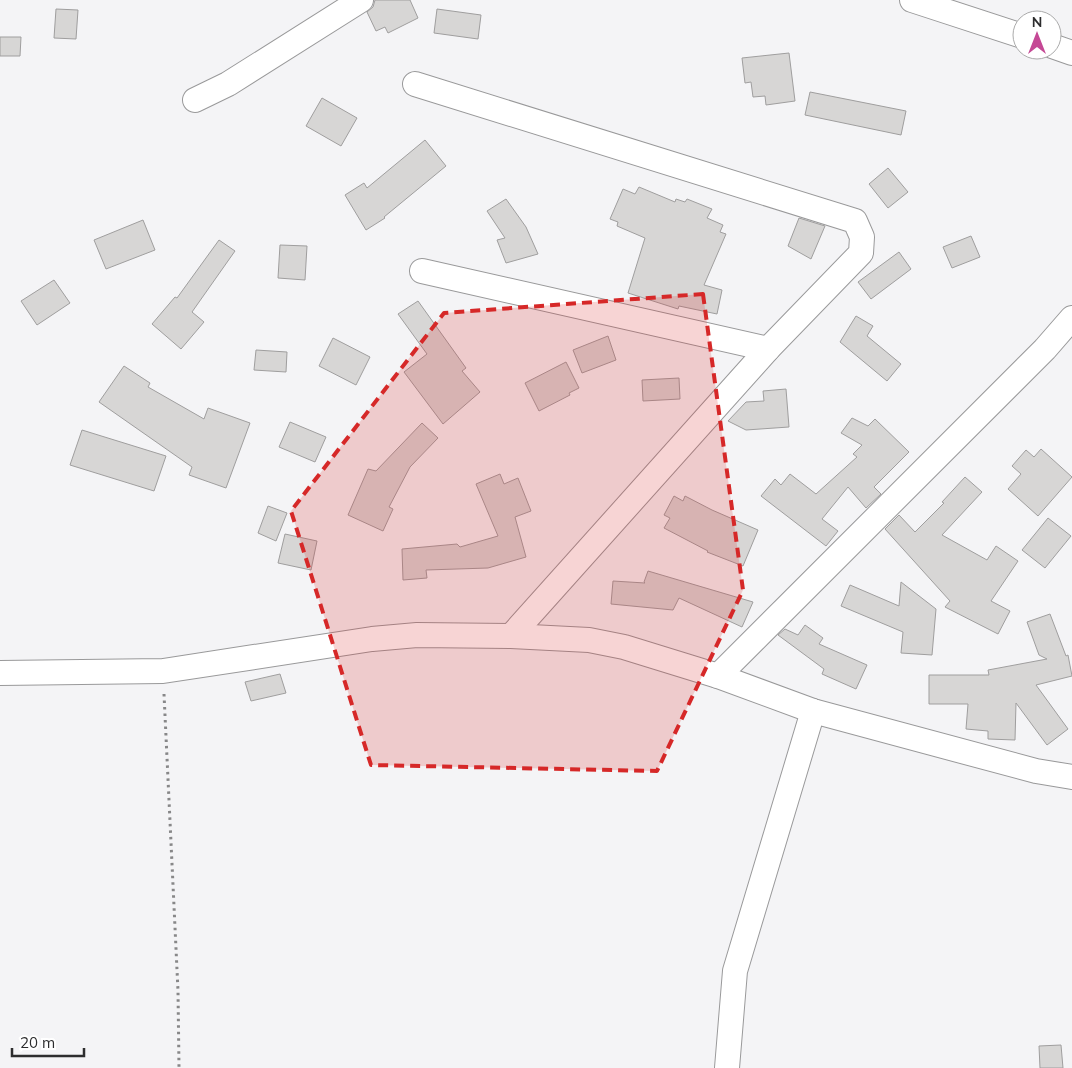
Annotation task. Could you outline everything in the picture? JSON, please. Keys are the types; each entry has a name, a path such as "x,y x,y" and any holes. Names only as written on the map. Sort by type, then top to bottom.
{"street":[{"path":"195,100 228,84 361,0"},
{"path":"912,0 1012,33"},
{"path":"416,84 856,221 862,237 861,253 768,349 512,636"},
{"path":"422,271 768,349"},
{"path":"718,676 1038,356 1072,318"},
{"path":"0,673 163,671 372,639 417,635 512,636 589,640 624,647 718,676 813,711 1036,771 1072,777"},
{"path":"727,1068 735,971 813,711"}],"path":[{"path":"163,671 178,991 179,1068"}],"highlighted area":[{"path":"703,294 743,590 657,771 371,765 291,511 444,313"}],"building":[{"path":"375,0 410,0 418,18 388,33 385,27 376,31 367,12 373,7"},
{"path":"56,9 78,10 76,39 54,38"},
{"path":"437,9 481,15 478,39 434,33"},
{"path":"0,37 21,37 20,56 0,56"},
{"path":"789,53 795,101 766,105 765,96 753,97 751,82 745,83 742,58"},
{"path":"810,92 906,111 901,135 805,115"},
{"path":"322,98 357,118 341,146 306,126"},
{"path":"425,140 446,166 385,218 366,230 345,195 364,183 367,188"},
{"path":"888,168 908,192 888,208 869,184"},
{"path":"639,187 675,202 676,199 685,202 687,199 712,209 707,218 723,225 720,232 726,234 704,285 722,290 717,314 679,306 678,309 628,293 645,238 617,226 618,222 610,219 623,189 635,194"},
{"path":"506,199 526,227 538,254 506,263 497,240 505,238 487,211"},
{"path":"799,218 825,226 811,259 788,246"},
{"path":"143,220 155,250 106,269 94,240"},
{"path":"971,236 980,257 952,268 943,247"},
{"path":"219,240 235,251 192,312 204,322 181,349 152,324 175,297 177,298"},
{"path":"280,245 307,246 305,280 278,278"},
{"path":"899,252 911,269 871,299 858,282"},
{"path":"54,280 70,303 37,325 21,301"},
{"path":"418,301 466,368 462,371 480,392 443,424 404,372 427,354 398,314"},
{"path":"856,316 873,326 867,336 901,364 887,381 840,342"},
{"path":"608,336 616,360 582,373 573,350"},
{"path":"333,338 370,357 356,385 319,366"},
{"path":"256,350 287,352 286,372 254,370"},
{"path":"566,362 579,388 569,393 570,395 539,411 525,383"},
{"path":"124,366 150,383 148,387 204,419 208,408 250,423 226,488 189,475 192,467 99,402"},
{"path":"679,378 680,399 643,401 642,380"},
{"path":"786,389 789,427 746,430 728,421 746,402 764,401 763,391"},
{"path":"852,418 868,426 875,419 909,452 874,487 881,494 866,508 848,487 822,519 838,531 826,546 761,496 775,479 781,485 790,474 816,494 857,457 853,454 862,445 841,433"},
{"path":"290,422 326,437 315,462 279,447"},
{"path":"422,423 438,438 410,467 389,507 393,509 383,531 348,515 368,469 376,471"},
{"path":"82,430 166,456 154,491 70,465"},
{"path":"1041,449 1072,477 1038,516 1008,489 1021,474 1012,466 1026,450 1034,457"},
{"path":"500,474 504,484 518,478 531,511 515,517 526,557 488,568 426,570 427,578 403,580 402,549 457,544 460,547 498,536 476,484"},
{"path":"965,477 982,492 942,535 987,560 996,546 1018,561 991,601 1010,611 998,634 945,607 950,601 885,529 899,515 915,532 944,503 942,502"},
{"path":"674,496 683,501 685,496 758,530 743,566 707,552 664,528 670,518 664,515"},
{"path":"268,506 287,513 276,541 258,533"},
{"path":"1048,518 1071,536 1045,568 1022,550"},
{"path":"285,534 317,541 311,570 278,563"},
{"path":"648,571 753,602 742,627 679,598 673,610 611,604 613,581 645,583"},
{"path":"901,582 936,609 932,655 901,653 903,632 841,606 850,585 899,606"},
{"path":"1050,614 1066,656 1068,655 1072,676 1036,685 1068,729 1047,745 1016,703 1015,740 988,739 988,731 966,729 968,704 929,704 929,675 989,675 988,670 1047,659 1039,655 1027,622"},
{"path":"805,625 823,638 819,644 867,665 856,689 822,674 824,669 778,635 785,629 798,635"},
{"path":"280,674 286,693 251,701 245,682"},
{"path":"1061,1045 1063,1068 1040,1068 1039,1046"}]}
